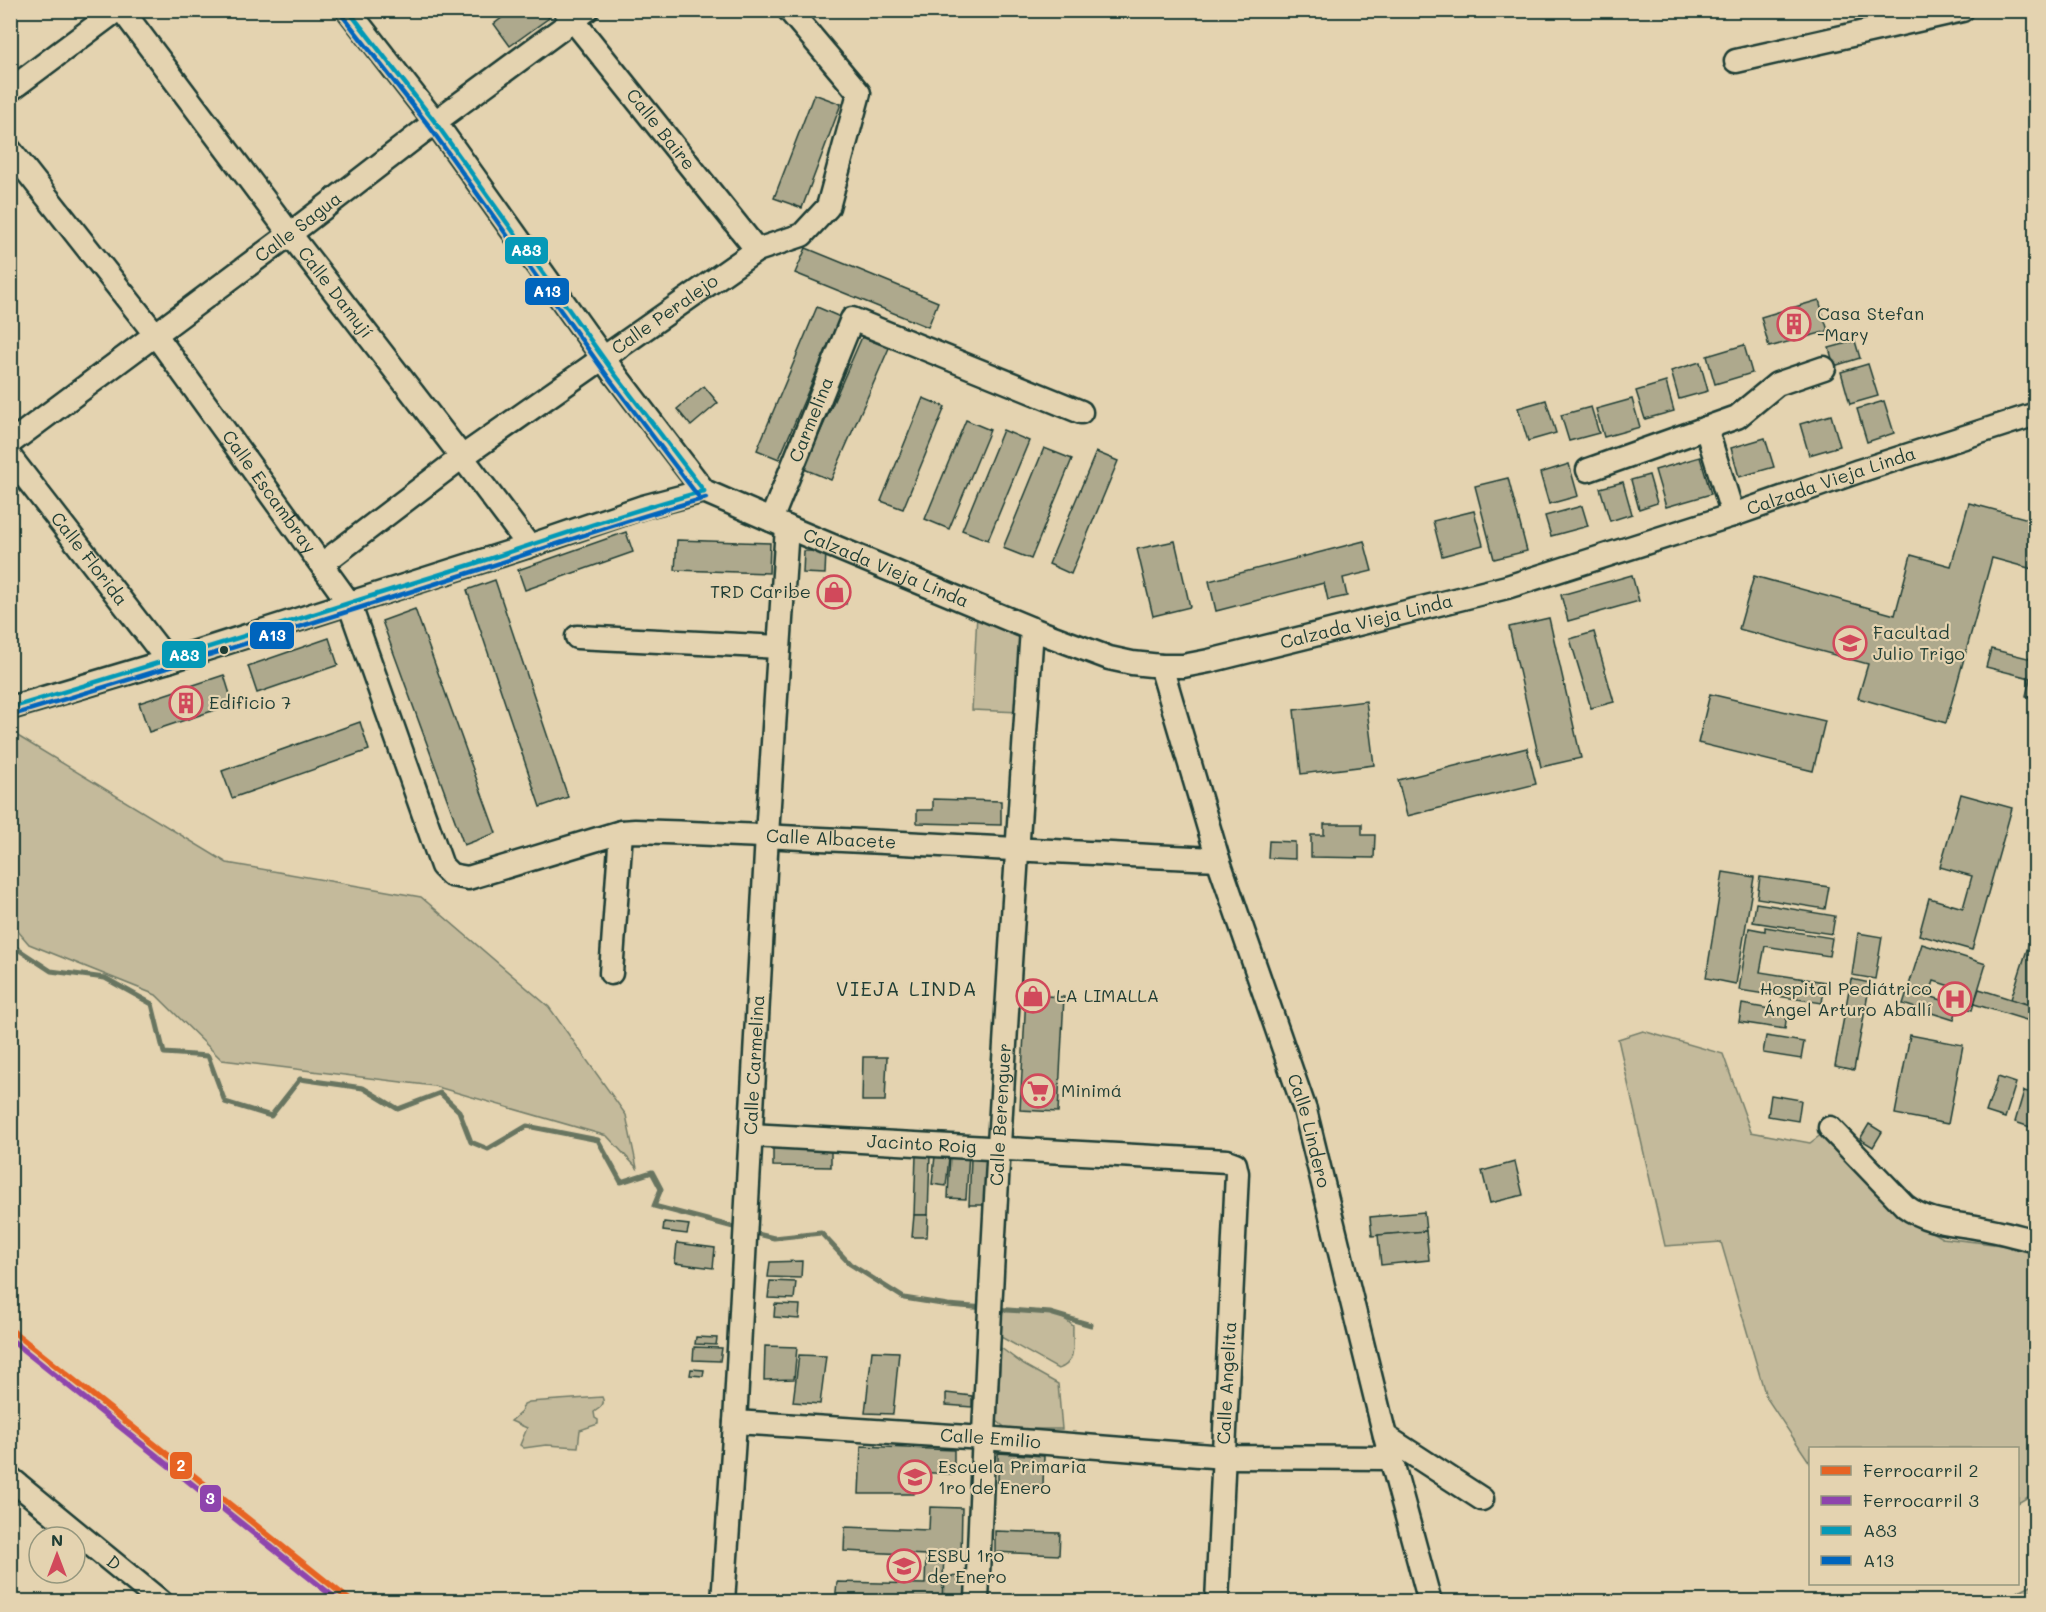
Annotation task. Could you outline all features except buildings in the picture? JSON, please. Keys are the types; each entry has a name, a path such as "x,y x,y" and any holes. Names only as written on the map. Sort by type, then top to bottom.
{"street":[{"path":"10,90 120,10"},
{"name":"Calle Damují","path":"120,10 529,546"},
{"path":"10,708 168,661 529,546 643,507 704,490 603,357 435,122 348,10"},
{"name":"Calle Peralejo","path":"322,564 462,456 757,250 802,235 828,207 859,93 789,10"},
{"path":"1736,61 1962,10"},
{"name":"Calle Sagua","path":"10,443 290,234 575,14"},
{"name":"Calle Baire","path":"575,14 757,250"},
{"name":"Calle Escambray","path":"10,150 155,334 349,603 442,866 451,875"},
{"name":"Carmelina","path":"779,524 852,319 1080,412"},
{"path":"1588,470 1737,417 1777,384 1824,368"},
{"name":"Calzada Vieja Linda","path":"704,490 779,524 1032,628 1109,657 1132,663 1183,666 1507,587 1733,515 1859,471 2036,414"},
{"path":"1706,428 1733,515"},
{"name":"Calle Florida","path":"10,457 168,661"},
{"name":"Calle Carmelina","path":"723,1602 779,647 779,524"},
{"name":"Calle Berenguer","path":"977,1602 983,1438 1032,628"},
{"path":"577,636 779,647"},
{"name":"Calle Lindero","path":"1161,666 1218,859 1305,1110 1388,1447 1430,1602"},
{"name":"Calle Albacete","path":"451,875 461,878 476,876 621,832 635,831 767,835 1218,859"},
{"path":"611,973 621,832"},
{"path":"1830,1128 1905,1206 1917,1215 2036,1241"},
{"name":"Jacinto Roig","path":"751,1135 1227,1161 1235,1164"},
{"name":"Calle Angelita","path":"1217,1602 1237,1173 1235,1164"},
{"name":"Calle Emilio","path":"735,1422 1224,1457 1388,1447"},
{"path":"1388,1447 1412,1455 1482,1499"},
{"name":"D","path":"10,1478 161,1602"}],"shaded area":[{"path":"977,614 1025,630 1020,712 972,710"},
{"path":"16,735 227,863 421,897 549,1007 626,1115 637,1168 607,1136 434,1086 222,1060 156,995 29,944 11,923 10,736"},
{"path":"1643,1031 1723,1054 1751,1132 1810,1143 1830,1128 1904,1216 1942,1238 2035,1249 2035,1493 2019,1502 2019,1447 1809,1447 1809,1462 1766,1397 1721,1242 1665,1246 1618,1039"},
{"path":"1001,1311 1049,1314 1066,1320 1073,1326 1073,1352 1069,1362 1058,1369 1001,1337"},
{"path":"1001,1348 1024,1365 1058,1384 1062,1429 1007,1429 997,1421"},
{"path":"602,1397 603,1404 594,1412 598,1424 580,1430 578,1447 546,1445 524,1448 520,1445 527,1428 511,1421 521,1412 524,1404"},
{"path":"2035,1583 2035,1601 1999,1601"}],"waterway":[{"path":"10,942 51,971 105,978 152,1004 164,1053 208,1056 225,1102 271,1116 300,1079 363,1088 398,1109 440,1093 459,1111 471,1142 488,1149 527,1126 598,1140 621,1182 652,1172 661,1189 654,1206 741,1229"},
{"path":"750,1232 774,1238 821,1233 850,1264 904,1298 986,1308"},
{"path":"995,1309 1050,1313 1091,1325"}],"rail line":[{"name":"2","path":"10,1329 352,1602"},
{"name":"3","path":"10,1339 340,1602"}],"transit line":[{"name":"A83","path":"348,10 435,122 614,373 704,491"},
{"name":"A13","path":"342,15 429,126 608,377 698,496"},
{"name":"A83","path":"10,708 704,491"},
{"name":"A13","path":"12,715 242,645 706,498"}],"place":[{"name":"Casa Stefan -Mary","path":"1794,324"},
{"name":"TRD Caribe","path":"834,592"},
{"name":"Facultad Julio Trigo","path":"1850,643"},
{"name":"Edificio 7","path":"186,703"},
{"name":"LA LIMALLA","path":"1033,996"},
{"name":"Hospital Pediátrico Ángel Arturo Aballí","path":"1955,999"},
{"name":"Minimá","path":"1038,1091"},
{"name":"Escuela Primaria 1ro de Enero","path":"915,1477"},
{"name":"ESBU 1ro de Enero","path":"904,1566"}],"district":[{"name":"VIEJA LINDA","path":"907,989"}]}
